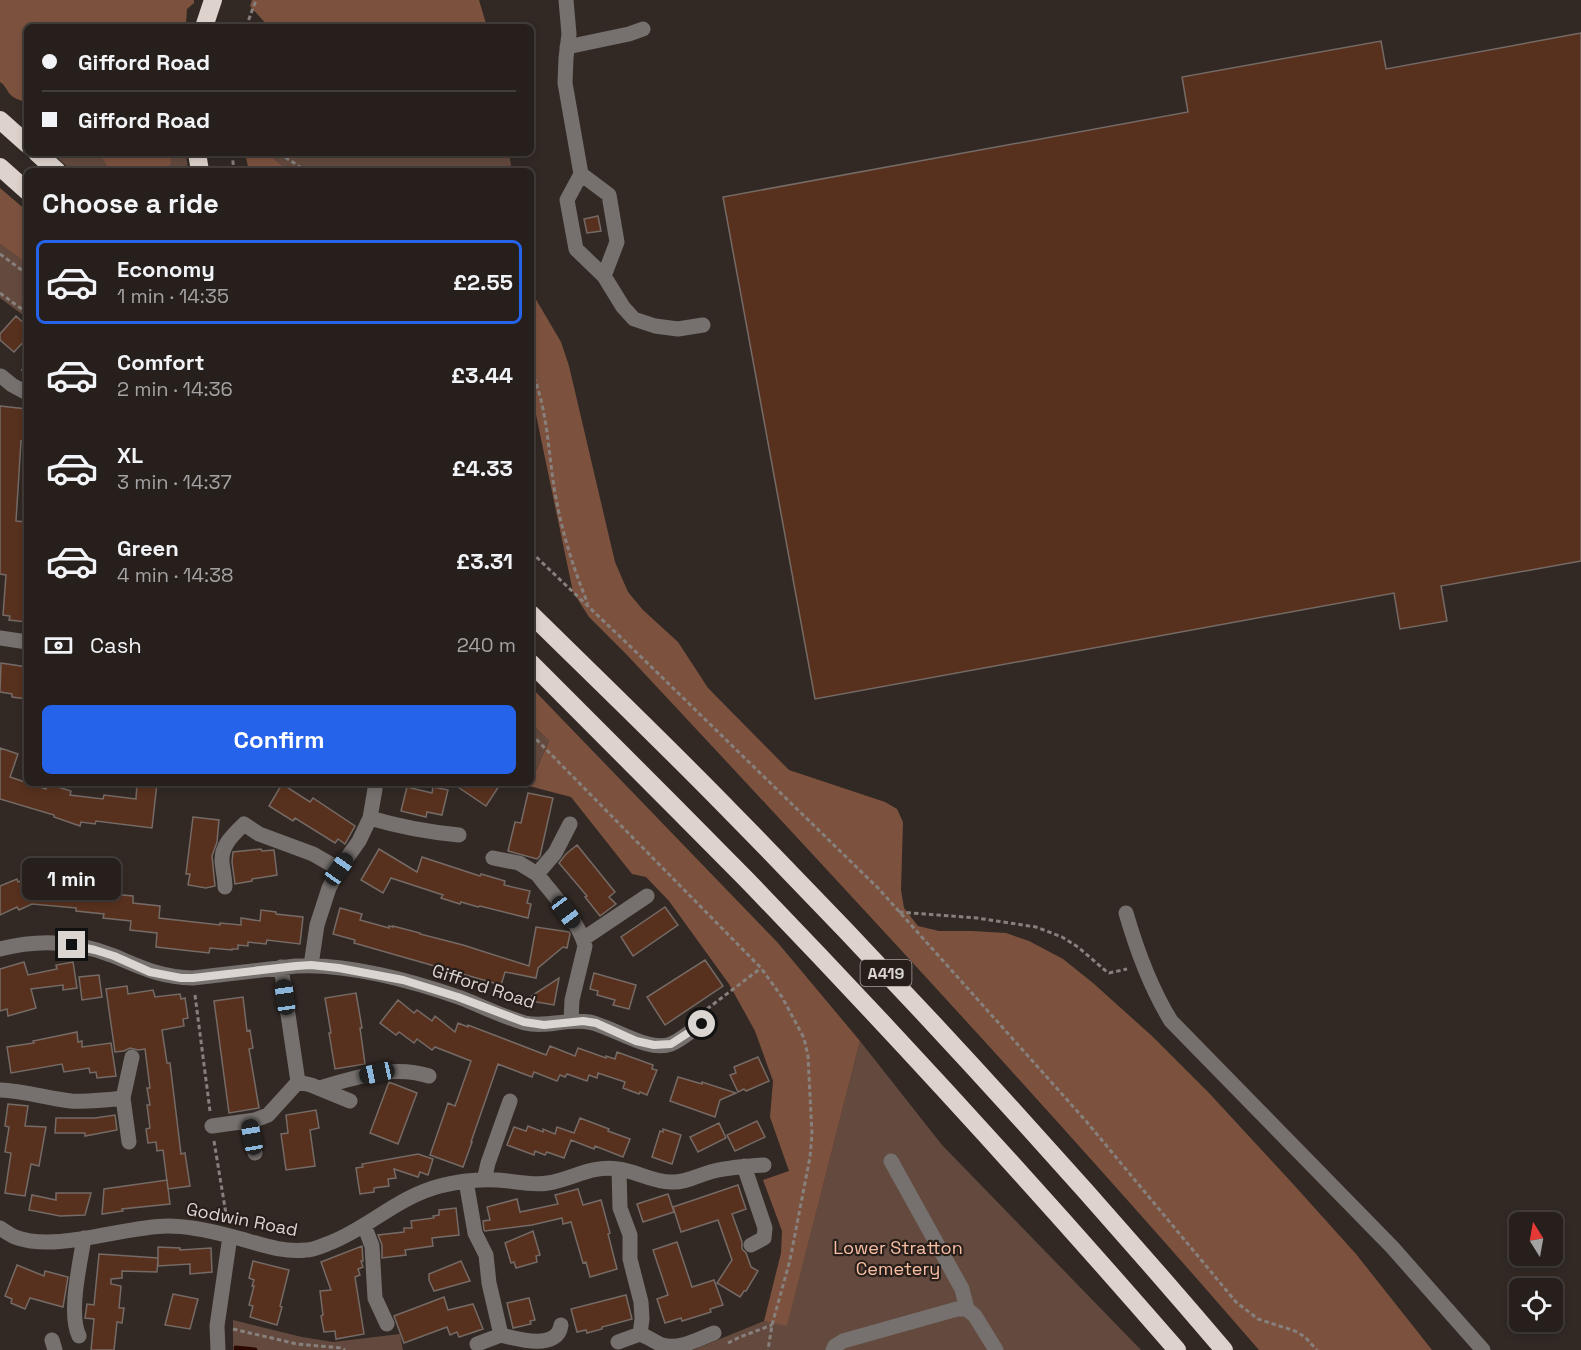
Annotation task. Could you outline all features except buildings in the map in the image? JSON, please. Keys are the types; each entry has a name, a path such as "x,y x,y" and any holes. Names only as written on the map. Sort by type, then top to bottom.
{"highway":[{"path":"205,24 213,0"},
{"path":"0,120 24,141"},
{"path":"40,156 54,168"},
{"path":"0,167 24,188"},
{"name":"A419","path":"534,617 732,813 898,985 1049,1150 1224,1350"},
{"name":"A419","path":"534,666 746,879 831,969 969,1116 1177,1350"}],"street":[{"path":"566,0 569,34 565,83 581,174 567,200 576,249 604,276 623,308 634,319 655,326 678,329 703,325"},
{"path":"567,47 643,29"},
{"path":"581,174 609,195 617,242 604,276"},
{"path":"0,376 24,391"},
{"path":"0,638 24,642"},
{"path":"311,965 320,915 329,888 359,841 370,818 374,786"},
{"path":"370,818 424,832 459,835"},
{"path":"225,887 223,851 226,843 244,824 259,834 313,854 339,869"},
{"path":"537,874 555,853 570,824"},
{"path":"493,858 519,863 537,874 584,939 585,946 572,1000 572,1021"},
{"path":"584,939 647,896"},
{"path":"1126,913 1143,965 1164,1009 1179,1030 1392,1247 1483,1350"},
{"name":"Gifford Road","path":"0,949 27,943 49,942 72,945 114,956 150,972 181,978 311,965 370,973 403,980 458,997 524,1022 544,1025 572,1021 596,1023 645,1044 664,1046 671,1044 702,1024"},
{"path":"281,967 298,1082"},
{"path":"129,1142 123,1098 132,1058"},
{"path":"319,1088 388,1071 409,1071 429,1076"},
{"path":"298,1082 350,1101"},
{"path":"212,1126 249,1121 268,1115 298,1082"},
{"path":"0,1090 72,1101 123,1098"},
{"path":"484,1180 510,1101"},
{"path":"249,1121 255,1153"},
{"path":"891,1161 962,1289 967,1309 975,1316 996,1350"},
{"name":"Godwin Road","path":"0,1228 13,1237 27,1241 62,1241 168,1226 199,1229 271,1247 307,1250 340,1239 422,1192 438,1186 484,1180 547,1183 591,1169 603,1168 619,1169 672,1182 685,1181 711,1171 764,1165"},
{"path":"744,1166 765,1228 764,1238 751,1245"},
{"path":"619,1169 619,1202 630,1235 630,1259 641,1302 640,1334"},
{"path":"466,1181 476,1233 486,1255 489,1283 501,1335"},
{"path":"364,1225 372,1246 375,1298 387,1324"},
{"path":"218,1350 217,1326 230,1236"},
{"path":"79,1336 74,1323 74,1310 84,1238"},
{"path":"833,1350 843,1341 957,1309 967,1309"},
{"path":"477,1344 501,1335 543,1344 552,1341 559,1334 561,1325"},
{"path":"618,1342 640,1334 663,1345 673,1347 720,1339"}],"path":[{"path":"247,24 256,0"},
{"path":"284,156 302,168"},
{"path":"0,254 24,272"},
{"path":"0,293 24,311"},
{"path":"534,379 541,399 555,491 567,547 589,606"},
{"path":"534,555 879,889 1101,1138 1236,1302 1258,1319 1295,1331 1305,1337 1317,1350"},
{"path":"534,737 761,968 782,997 804,1038 808,1056 812,1134 810,1157 790,1260 772,1325 768,1350"},
{"path":"899,912 977,918 1036,927 1062,937 1078,947 1109,973 1143,965"},
{"path":"702,1024 711,1018 706,1010 761,968"},
{"path":"193,978 212,1126 230,1236"},
{"path":"720,1339 740,1337 772,1325"},
{"path":"217,1326 297,1344 344,1349"}],"green space":[{"path":"55,156 186,156 188,168 69,168"},
{"path":"271,156 510,156 512,168 285,168"},
{"path":"0,244 24,262 24,316 0,298"},
{"path":"534,726 549,741 534,774"},
{"name":"Lower Stratton Cemetery","path":"860,1041 942,1145 1141,1350 693,1350 764,1321 787,1325"},
{"path":"233,1320 333,1342 400,1334 403,1350 233,1350"}],"shaded area":[{"path":"0,0 194,0 194,3 187,9 184,24 24,24 24,102 13,97 0,82"},
{"path":"252,0 479,0 486,24 266,24 250,6"},
{"path":"99,156 172,156 170,166 166,168 110,168"},
{"path":"246,156 271,156 285,168 248,168"},
{"path":"0,188 24,208 24,262 0,244"},
{"path":"534,296 561,342 569,366 615,562 628,592 643,610 678,642 708,688 789,770 885,802 897,809 903,822 901,890 904,908 918,926 939,931 1006,933 1029,941 1063,959 1152,1036 1209,1093 1356,1254 1432,1350 1259,1350 1182,1261 946,1000 627,655 589,617 573,592 535,410"},
{"path":"534,690 778,943 860,1041 787,1326 764,1321 781,1253 782,1231 763,1180 789,1171 770,1117 773,1081 755,1031 729,984 669,901 646,877 632,874 571,797 529,786 534,786 534,775 549,741 534,726"}],"waterway":[{"path":"236,1348 255,1350"}],"route":[{"path":"72,945 114,956 150,972 181,978 311,965 370,973 403,980 458,997 524,1022 544,1025 572,1021 596,1023 645,1044 664,1046 671,1044 702,1024"}]}
